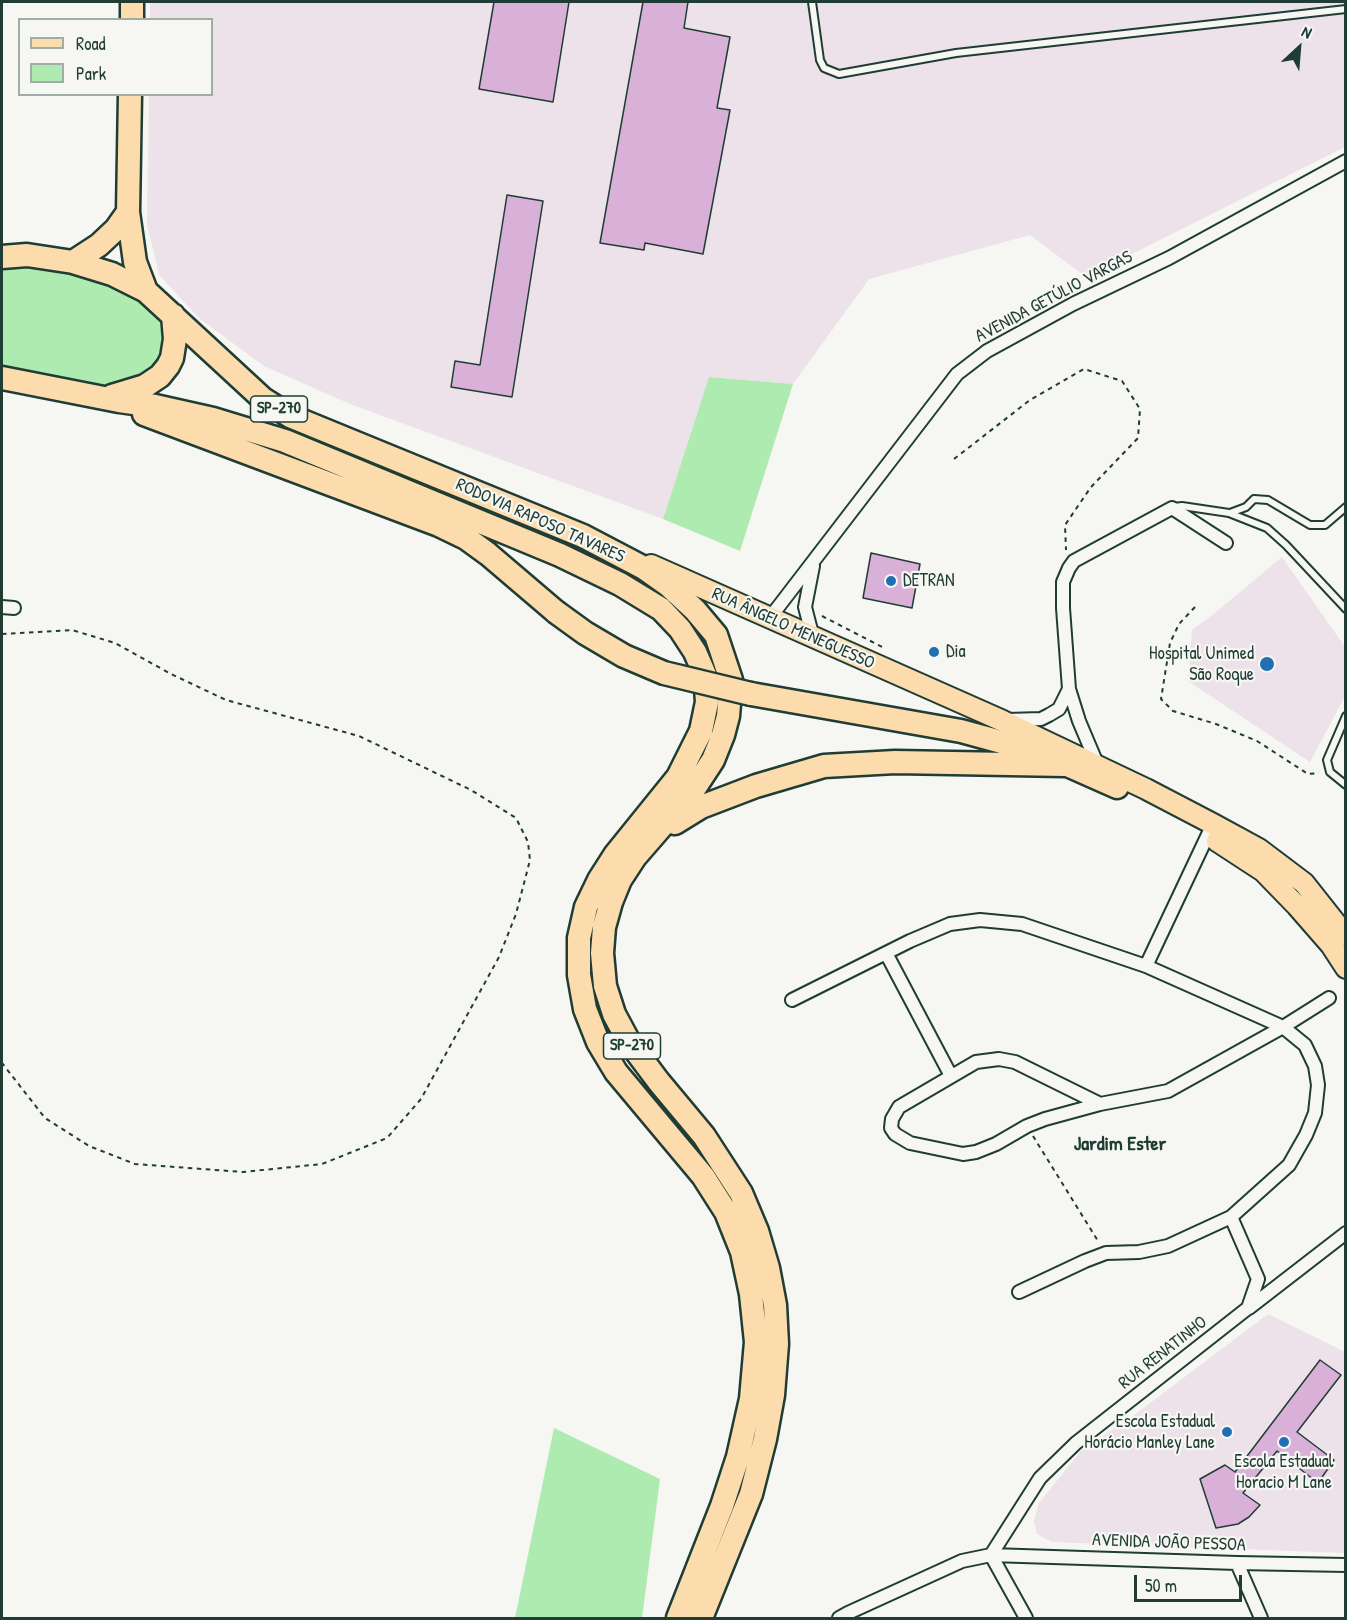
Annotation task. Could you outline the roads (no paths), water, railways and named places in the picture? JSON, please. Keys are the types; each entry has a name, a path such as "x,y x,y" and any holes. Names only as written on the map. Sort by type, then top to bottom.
{"highway":[{"path":"132,2 132,18"},
{"path":"130,96 128,212 135,262 146,291"},
{"path":"73,262 99,245 116,229 128,212"},
{"name":"RODOVIA RAPOSO TAVARES","path":"2,257 27,255 73,262 112,274 146,291 262,399 290,416 582,536 644,568 668,585 684,599 716,635 731,680 728,716 712,760 694,789 635,856 620,880 604,927 602,953 605,986 614,1014 629,1042 704,1136 741,1194 757,1231 768,1268 775,1305 777,1344 765,1439 751,1494 701,1618"},
{"path":"112,399 145,387 160,376 172,358 176,339 172,315"},
{"name":"RODOVIA RAPOSO TAVARES","path":"2,378 155,406 213,419 285,441 560,555 620,584 661,609 680,629 695,652 705,675 707,702 701,731 678,777 615,855 599,880 586,908 579,938 579,975 585,1009 598,1042 616,1071 703,1176 726,1212 742,1252 752,1293 756,1342 751,1399 738,1457 722,1506 678,1618"},
{"path":"112,399 184,430 439,525 466,538 585,633 624,656 664,674 751,694 961,730 1038,752 1117,787"},
{"path":"651,839 701,807 756,786 824,766 895,762 1065,765"}],"main road":[{"name":"RUA ÂNGELO MENEGUESSO","path":"582,536 1003,721 1146,789 1210,830"},
{"path":"1117,787 1210,830 1259,849 1304,883 1346,936"},
{"path":"1210,830 1263,871 1324,937 1346,968"}],"street":[{"name":"AVENIDA GETÚLIO VARGAS","path":"769,619 957,374 987,351 1073,304 1169,258 1346,161"},
{"path":"1098,766 1079,721 1070,689 1063,608 1063,582 1066,574 1074,561 1172,508 1226,543"},
{"name":"AVENIDA GETÚLIO VARGAS","path":"813,638 805,607 814,562"},
{"path":"1003,721 1041,719 1049,716 1059,709 1070,689"},
{"path":"1146,966 1210,830"},
{"path":"792,1000 950,924 980,920 1022,924 1146,966 1283,1027 1305,1045 1315,1066 1318,1085 1315,1113 1306,1135 1289,1166 1231,1217 1168,1246 1138,1252 1106,1253 1019,1292"},
{"path":"886,953 951,1076"},
{"path":"1100,1104 1015,1062 999,1059 976,1062 899,1107 892,1119 891,1128 895,1134 910,1143 963,1154 976,1152 1045,1119 1100,1104 1168,1091 1283,1027 1329,998"},
{"path":"1231,1217 1258,1280 1248,1308"},
{"name":"RUA RENATINHO","path":"991,1555 1040,1478 1076,1443 1346,1233"},
{"path":"991,1555 1026,1618"},
{"name":"AVENIDA JOÃO PESSOA","path":"839,1618 962,1561 991,1555 1346,1564"},
{"path":"1237,1563 1261,1618"}],"lane":[{"path":"812,2 820,60 824,68 839,74 956,52 1346,9"},
{"path":"1229,513 1246,507 1254,499 1268,500 1310,525 1325,525 1346,507"},
{"path":"1172,508 1182,506 1229,513 1266,528 1286,545 1346,609"},
{"path":"1346,716 1328,760 1330,772 1346,785"}],"place":[{"name":"DETRAN","path":"891,581"},
{"name":"Dia","path":"934,652"},
{"name":"Hospital Unimed São Roque","path":"1267,664"},
{"name":"Escola Estadual Horácio Manley Lane","path":"1227,1432"},
{"name":"Escola Estadual Horacio M Lane","path":"1284,1442"}],"district":[{"name":"Jardim Ester","path":"1120,1145"}]}
